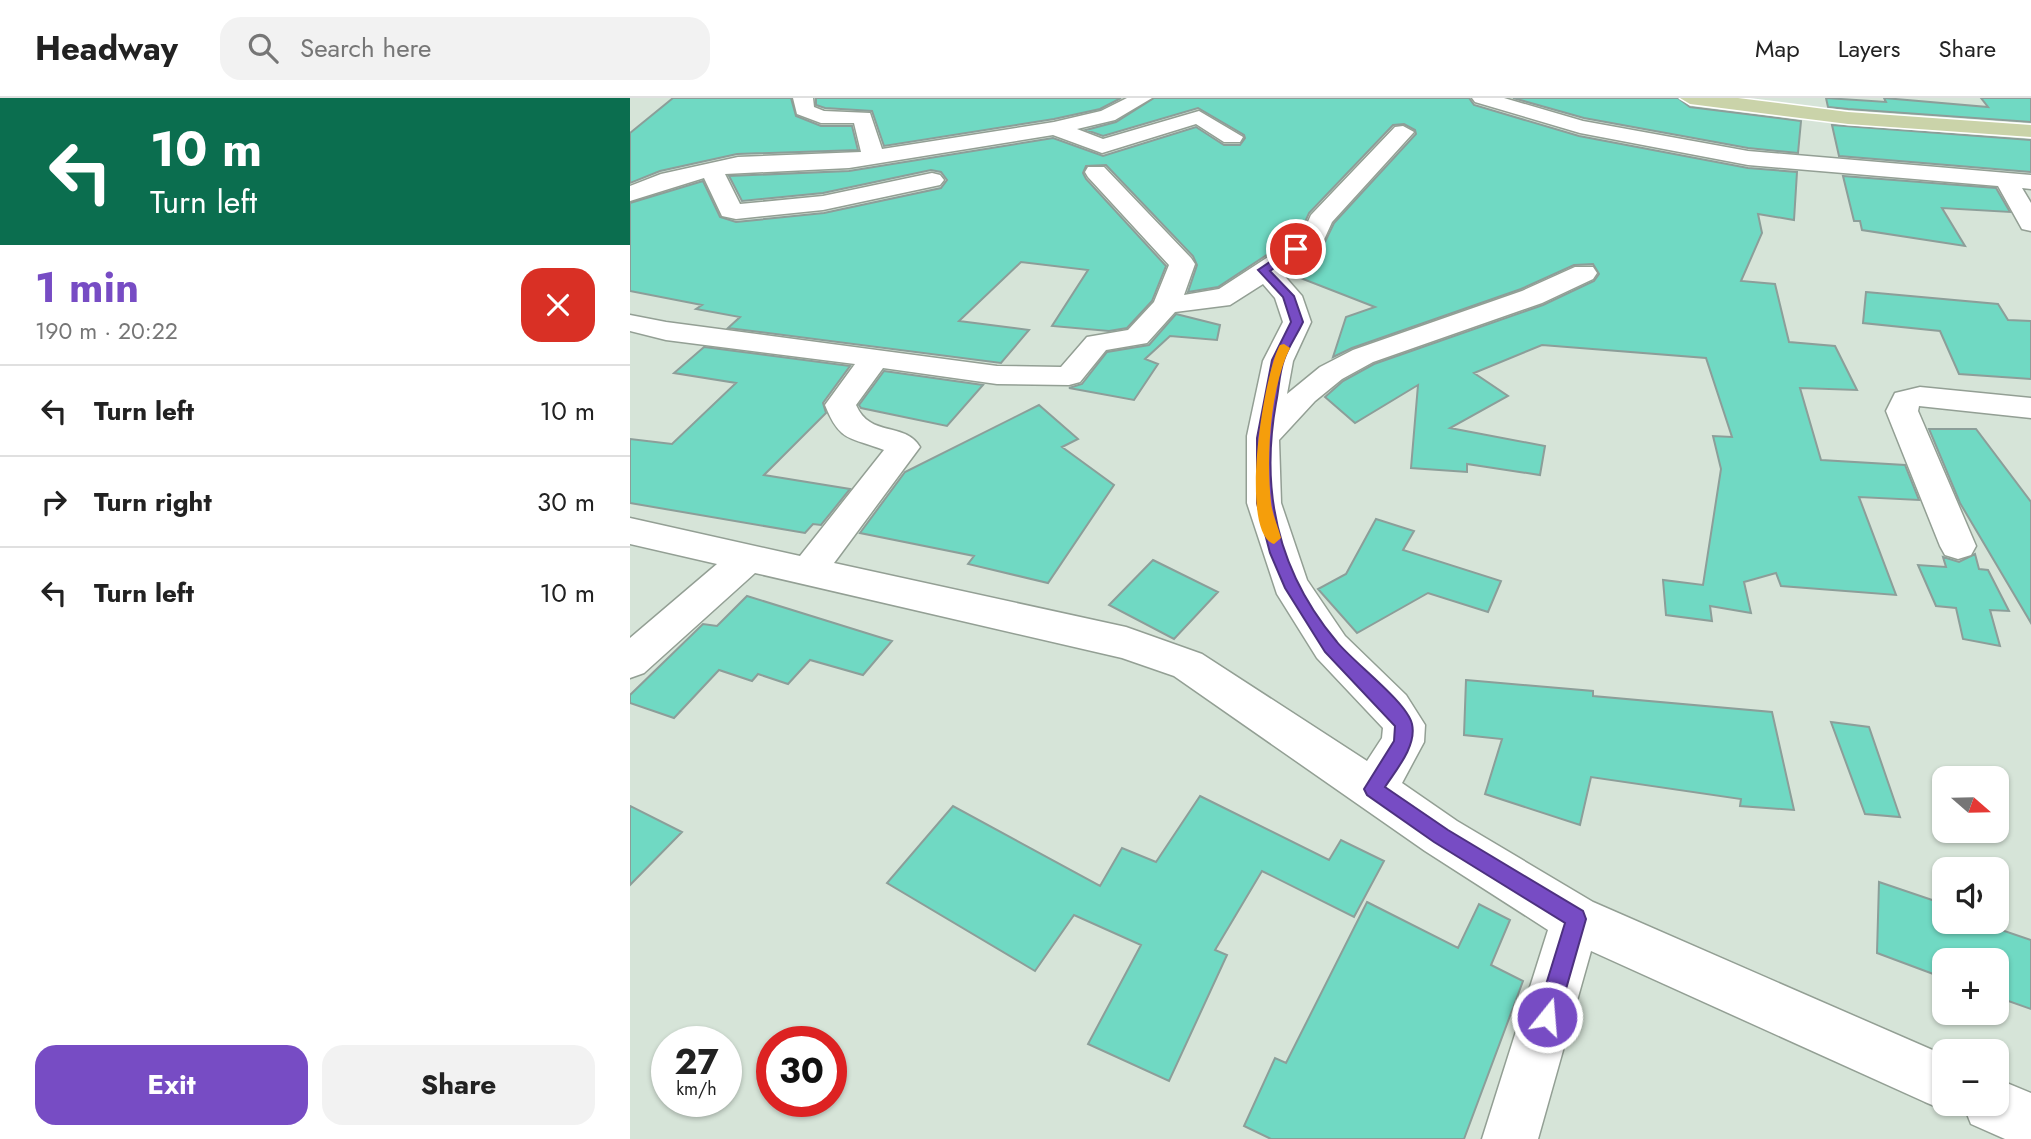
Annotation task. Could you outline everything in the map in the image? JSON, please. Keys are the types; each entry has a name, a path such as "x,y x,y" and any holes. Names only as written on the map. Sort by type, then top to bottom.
{"main road":[{"path":"1690,98 1874,121 2031,131"}],"street":[{"path":"803,98 804,110 814,117 863,117 873,158"},
{"path":"630,194 711,168 755,163 819,163 873,158 1055,128 1108,116 1142,98"},
{"path":"1482,98 1580,127 1748,158 2031,182"},
{"path":"1055,128 1102,146 1199,117 1232,137"},
{"path":"1167,305 1220,299 1312,239 1320,220 1402,132"},
{"path":"711,168 731,211 736,212 823,203 932,180"},
{"path":"630,323 666,331 998,375 1060,378 1075,372 1097,343 1137,337 1167,305 1182,264 1096,172"},
{"path":"2006,180 2031,224"},
{"path":"1264,270 1289,296 1297,322 1278,360 1263,438 1264,503 1290,584 1331,647 1391,707 1404,725 1403,743 1374,789 1441,836"},
{"path":"1263,438 1304,394 1331,373 1363,356 1532,298 1584,273"},
{"path":"810,569 904,447 862,435 847,425 843,415 840,405 875,358"},
{"path":"1958,546 1902,411 1906,400 1920,396 2031,408"},
{"path":"630,531 810,569 1126,643 1188,665 1441,836 1576,919 1932,1078"},
{"path":"630,662 749,557"},
{"path":"1510,1139 1576,919"},
{"path":"2009,1112 2031,1122"}],"building":[{"path":"673,98 791,98 796,116 821,126 852,126 858,150 737,154 660,171 630,183 630,133"},
{"path":"816,98 1121,98 1100,109 1054,119 884,146 872,111 825,108 816,105"},
{"path":"1154,98 1469,98 1474,105 1579,136 1748,168 1797,172 1794,220 1758,214 1762,233 1741,281 1775,284 1789,342 1835,346 1857,390 1800,388 1821,460 1905,465 1919,500 1859,497 1896,595 1781,586 1776,573 1744,582 1751,613 1710,606 1712,621 1666,615 1663,580 1703,585 1721,469 1713,436 1732,437 1706,358 1542,345 1474,373 1508,396 1450,428 1545,446 1540,475 1467,464 1467,472 1411,468 1418,385 1355,423 1325,397 1343,381 1374,364 1543,305 1594,281 1599,274 1593,264 1574,265 1521,289 1333,357 1346,317 1375,307 1285,272 1323,246 1334,223 1416,134 1415,130 1404,124 1393,125 1309,213 1300,233 1218,287 1188,292 1197,265 1193,256 1106,165 1086,166 1083,173 1086,179 1166,266 1152,301 1127,328 1109,331 1052,326 1088,270 1021,262 959,321 1029,330 1001,363 728,328 740,317 696,309 702,305 630,291 630,203 703,181 720,217 736,222 824,213 941,188 947,180 941,172 931,170 823,193 742,201 729,176 849,171 1053,138 1103,156 1196,127 1224,145 1240,145 1245,138 1198,108 1103,136 1086,130 1116,122"},
{"path":"1513,98 1678,98 1690,107 1801,121 1798,153 1748,148 1584,118"},
{"path":"1826,98 1886,102 1884,98 1988,107 1981,98 2031,98 2031,122 1828,107"},
{"path":"1832,125 2031,140 2031,172 1839,156"},
{"path":"1843,176 1996,188 2010,212 1942,208 1965,246 1862,230 1860,221 1854,221"},
{"path":"1866,292 1998,304 2008,320 2031,321 2031,379 1959,374 1940,331 1863,323"},
{"path":"1176,314 1220,325 1217,340 1170,336 1145,359 1158,364 1134,400 1069,388 1082,384 1107,352 1149,345"},
{"path":"704,347 850,366 823,403 826,413 764,475 850,489 821,525 813,524 805,533 630,503 630,439 672,444 736,383 674,373"},
{"path":"884,371 983,385 947,426 861,408 859,405"},
{"path":"1039,405 1078,439 1062,447 1114,485 1048,583 968,564 974,556 860,533 905,472"},
{"path":"1929,429 1976,429 2031,502 2031,623 1960,503"},
{"path":"1376,519 1414,531 1403,550 1501,581 1488,612 1428,593 1357,633 1318,589 1346,574"},
{"path":"1975,554 1979,569 1988,570 2009,611 1990,610 2000,646 1963,639 1956,608 1936,606 1918,565 1946,567 1943,557 1959,562"},
{"path":"1153,560 1218,592 1174,639 1109,605"},
{"path":"747,596 892,641 863,675 810,660 788,684 758,674 752,681 719,670 674,718 630,703 630,695 703,624 717,626"},
{"path":"1466,680 1593,691 1593,696 1772,712 1794,810 1740,806 1741,799 1591,777 1580,825 1485,794 1502,739 1464,735"},
{"path":"1831,722 1869,727 1900,817 1865,814"},
{"path":"1200,796 1329,860 1341,840 1384,861 1354,917 1262,871 1215,950 1227,955 1169,1081 1088,1044 1141,945 1074,915 1035,971 887,883 953,806 1100,886 1122,848 1156,862"},
{"path":"630,806 682,832 630,885"},
{"path":"1879,882 1932,900 1932,934 2009,933 2031,940 2031,1009 2009,1001 2009,948 1932,948 1932,974 1877,953"},
{"path":"1367,902 1458,948 1479,904 1510,920 1491,965 1523,981 1464,1139 1271,1139 1244,1126 1275,1058 1286,1063"}],"slow traffic":[{"path":"1274,538 1264,503 1263,438 1278,360 1284,348"}],"route":[{"path":"1296,249 1264,270 1289,296 1297,322 1294,333 1278,360 1263,438 1264,503 1278,553 1290,584 1331,647 1391,707 1404,725 1403,743 1374,789 1441,836 1576,919 1547,1017"}]}
